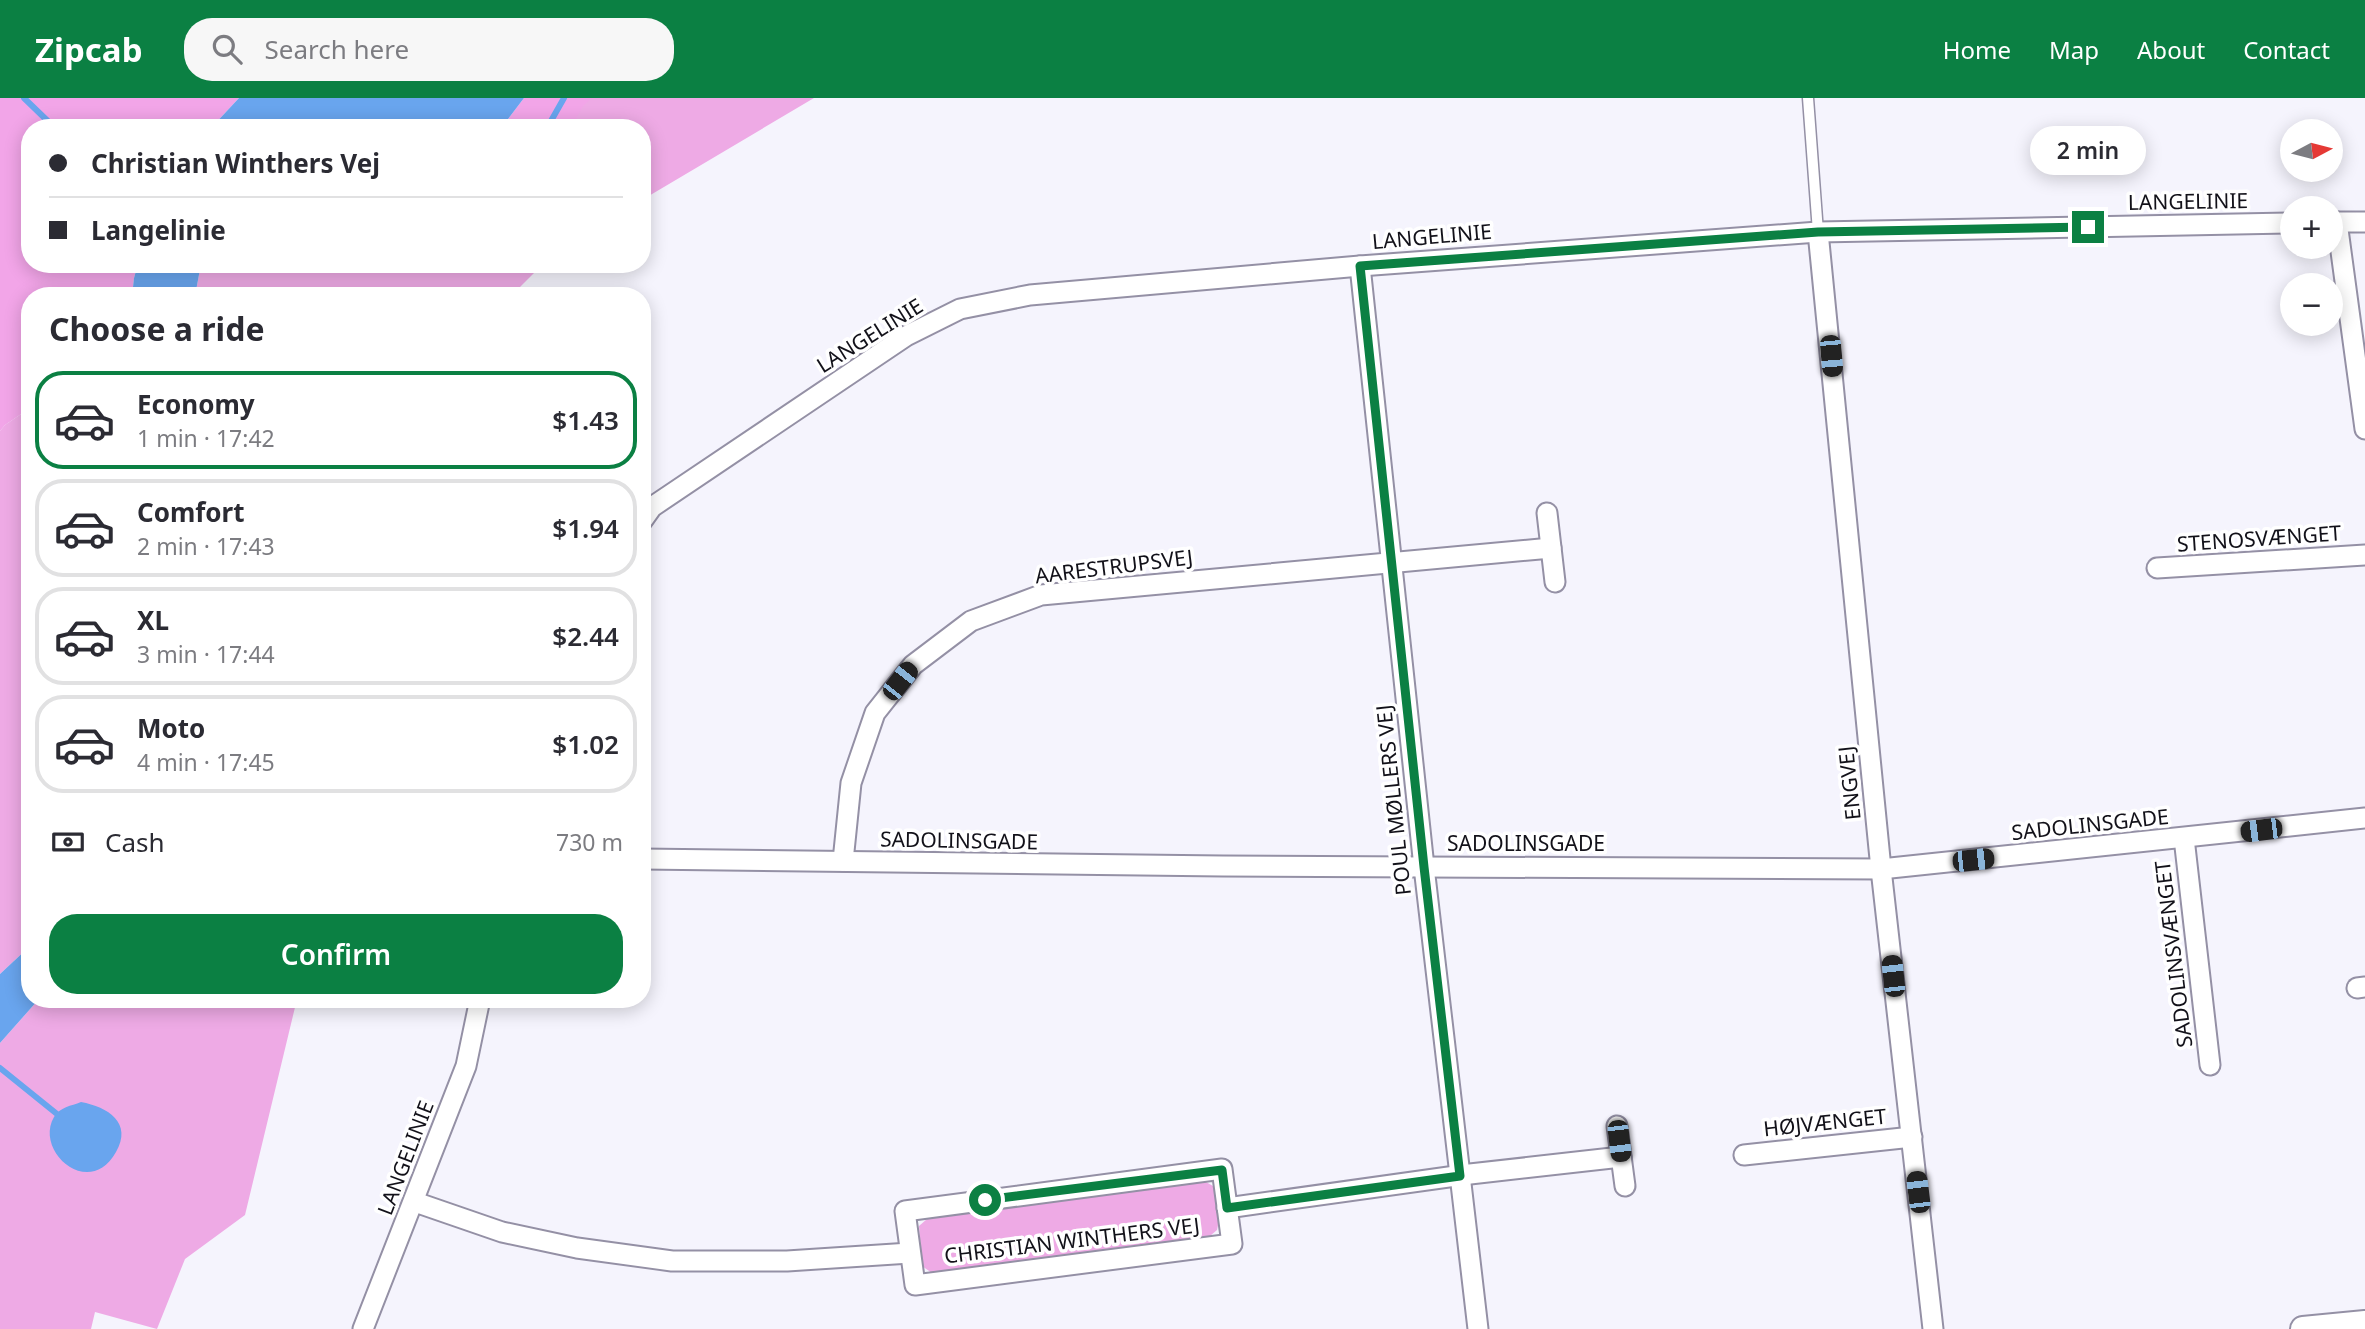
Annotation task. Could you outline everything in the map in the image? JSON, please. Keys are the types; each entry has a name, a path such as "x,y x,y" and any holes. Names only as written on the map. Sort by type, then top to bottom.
{"street":[{"path":"2343,222 2365,222"},
{"name":"LANGELINIE","path":"651,508 895,344 960,309 1030,295 1360,266 1818,232 2280,223"},
{"name":"ENGVEJ","path":"1818,232 1881,869 1933,1329"},
{"path":"2340,259 2365,429"},
{"name":"POUL MØLLERS VEJ","path":"1360,266 1424,867 1478,1329"},
{"path":"1548,513 1555,582"},
{"name":"AARESTRUPSVEJ","path":"843,861 851,783 875,713 913,665 971,621 1041,595 1551,548"},
{"name":"STENOSVÆNGET","path":"2157,568 2365,555"},
{"name":"SADOLINSGADE","path":"651,859 1881,869 2365,818"},
{"name":"SADOLINSVÆNGET","path":"2184,838 2210,1065"},
{"name":"LANGELINIE","path":"363,1329 415,1202 466,1066 478,1008"},
{"path":"1617,1126 1625,1186"},
{"name":"HØJVÆNGET","path":"1744,1155 1912,1137"},
{"name":"CHRISTIAN WINTHERS VEJ","path":"1227,1208 1621,1157"},
{"name":"CHRISTIAN WINTHERS VEJ","path":"1222,1170 1231,1244 915,1285 910,1252 905,1211 1222,1170"},
{"path":"415,1202 502,1232 577,1248 672,1261 787,1261 910,1252"},
{"path":"2303,1329 2365,1322"}],"lane":[{"path":"1808,98 1818,232"}],"shaded area":[{"path":"0,98 239,98 219,119 21,119 21,273 135,273 133,287 21,287 21,414 0,431"},
{"path":"524,98 592,98 583,106 576,119 508,119"},
{"path":"552,98 814,98 651,195 651,119 538,119"},
{"path":"199,273 534,273 520,287 197,287"},
{"path":"21,414 21,954 0,974 0,431"},
{"path":"31,1008 295,1008 245,1215 185,1259 157,1329 95,1312 91,1329 0,1329 0,1043"},
{"path":"1206,1182 1215,1190 1219,1221 1217,1230 1210,1236 939,1273 932,1273 922,1266 919,1226 927,1219"}],"water":[{"path":"239,98 524,98 508,119 219,119"},
{"path":"135,273 199,273 197,287 133,287"},
{"path":"21,954 21,1008 31,1008 0,1043 0,974"},
{"path":"81,1102 108,1112 120,1125 122,1133 116,1152 105,1166 92,1172 79,1171 67,1165 51,1144 50,1130 56,1114"}],"waterway":[{"path":"24,98 46,119"},
{"path":"552,119 564,98"},
{"path":"0,1068 57,1114"}],"route":[{"path":"985,1200 1222,1170 1227,1208 1460,1176 1360,266 1818,232 2088,227"}]}
